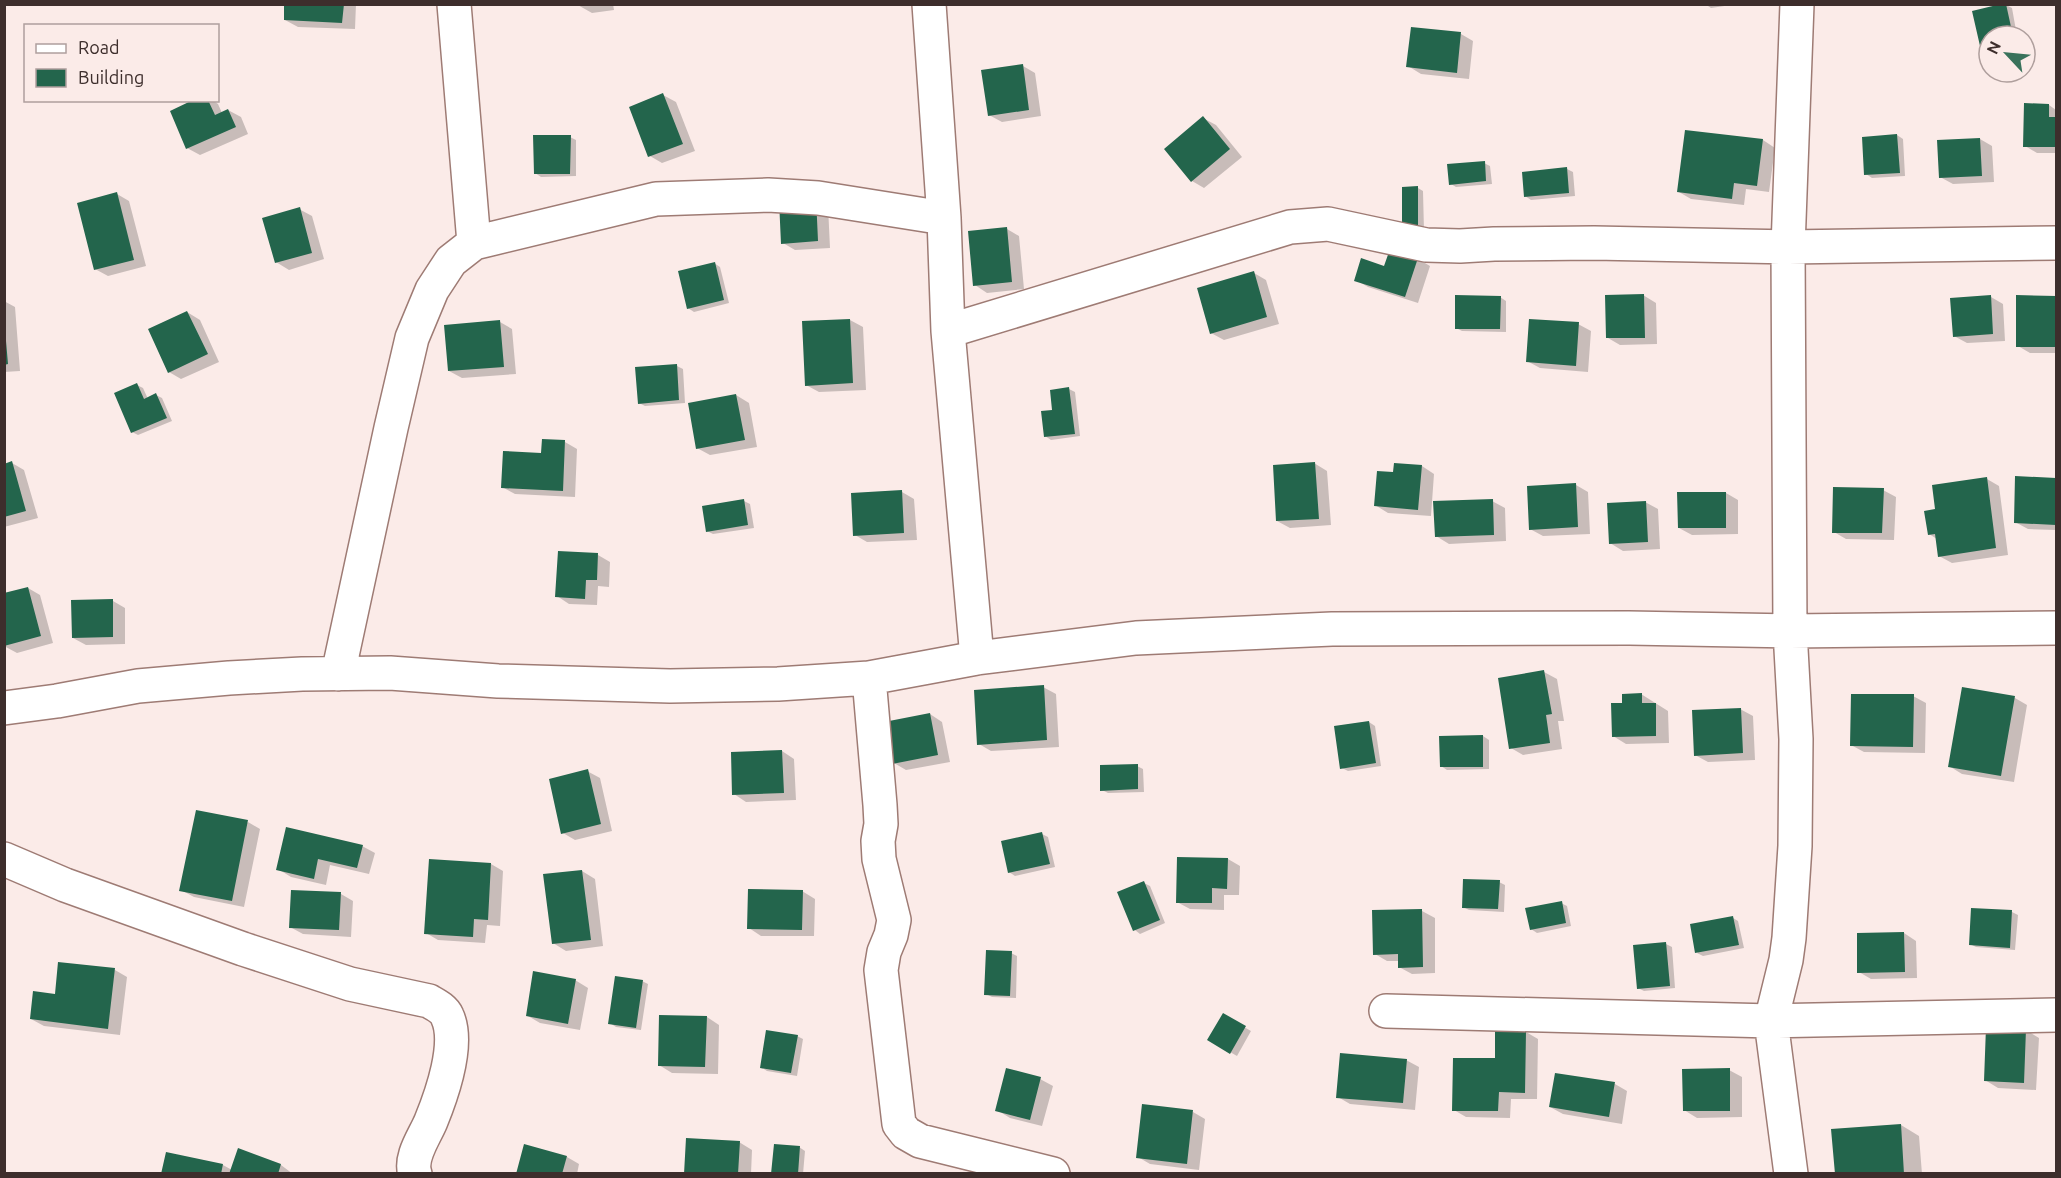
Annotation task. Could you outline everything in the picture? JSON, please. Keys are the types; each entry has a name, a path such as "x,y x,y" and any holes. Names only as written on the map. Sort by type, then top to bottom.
{"street":[{"path":"454,4 474,243"},
{"path":"930,4 944,218 948,331 977,658"},
{"path":"1791,1173 1772,1021 1786,960 1796,846 1796,739 1790,631 1788,246 1797,4"},
{"path":"338,674 412,338 432,290 451,261 474,243 656,199 788,196 818,198 944,218"},
{"path":"948,331 1290,227 1328,224 1426,245 1594,243 1788,246 2056,243"},
{"path":"4,708 138,686 229,678 338,674 390,674 498,681 670,686 778,684 869,678 977,658 1136,638 1332,629 1629,628 1790,631 2056,628"},
{"path":"869,678 880,805 879,859 894,920 881,970 899,1124 906,1133 920,1140 1053,1173"},
{"path":"4,859 65,885 243,949 350,984 429,1001 438,1006 446,1014 452,1036 450,1058 431,1121 414,1161 415,1173"},
{"path":"1386,1011 1772,1021 2056,1015"}],"building":[{"path":"284,4 344,4 342,23 284,20"},
{"path":"2006,4 2010,24 1977,24 1977,33 1972,11"},
{"path":"1411,27 1461,32 1457,73 1406,67"},
{"path":"1023,64 1029,110 988,116 981,70"},
{"path":"663,93 683,144 648,157 629,107"},
{"path":"189,102 209,102 215,115 228,109 236,127 186,149 170,111"},
{"path":"2024,103 2049,104 2049,117 2056,117 2056,147 2023,147"},
{"path":"1203,116 1230,149 1191,182 1164,149"},
{"path":"1685,130 1763,139 1757,186 1734,183 1732,199 1677,192"},
{"path":"1897,134 1900,173 1864,175 1862,137"},
{"path":"533,135 571,135 570,174 534,174"},
{"path":"1980,138 1982,176 1939,178 1937,140"},
{"path":"1485,161 1486,181 1449,185 1447,164"},
{"path":"1567,167 1569,193 1524,197 1522,172"},
{"path":"1418,186 1418,228 1402,228 1402,187"},
{"path":"117,192 134,260 94,270 77,203"},
{"path":"816,197 818,241 781,244 779,200"},
{"path":"300,207 312,253 275,263 262,218"},
{"path":"1007,227 1012,282 973,286 968,231"},
{"path":"1390,249 1418,258 1405,297 1354,281 1361,258 1384,266"},
{"path":"715,262 724,300 687,309 678,271"},
{"path":"1254,271 1267,317 1210,334 1197,288"},
{"path":"1644,294 1645,338 1606,338 1605,295"},
{"path":"1455,295 1501,296 1500,329 1455,329"},
{"path":"1991,295 1993,334 1953,337 1950,298"},
{"path":"2016,295 2056,296 2056,347 2016,347"},
{"path":"187,311 208,354 168,373 148,329"},
{"path":"850,319 853,383 805,386 802,321"},
{"path":"1529,319 1579,322 1576,366 1526,362"},
{"path":"500,320 504,367 448,371 444,325"},
{"path":"4,341 6,341 8,364 4,365"},
{"path":"677,364 679,400 638,404 635,367"},
{"path":"137,383 144,399 156,393 167,418 131,433 114,393"},
{"path":"1069,387 1075,434 1044,437 1041,411 1052,410 1050,390"},
{"path":"736,394 745,440 696,449 688,403"},
{"path":"542,439 565,440 563,491 501,488 503,451 541,453"},
{"path":"12,461 26,511 4,517 4,464"},
{"path":"1315,462 1319,519 1276,521 1273,465"},
{"path":"1394,463 1422,465 1418,510 1374,506 1377,471 1393,472"},
{"path":"2015,476 2056,478 2056,525 2014,523"},
{"path":"1987,477 1996,548 1938,557 1935,534 1928,535 1924,511 1935,509 1932,485"},
{"path":"1576,483 1578,527 1529,530 1527,486"},
{"path":"1833,487 1884,488 1882,533 1832,533"},
{"path":"902,490 904,533 853,536 851,493"},
{"path":"1677,492 1726,492 1726,528 1678,528"},
{"path":"744,499 748,525 706,532 702,506"},
{"path":"1493,499 1494,535 1435,537 1433,501"},
{"path":"1646,501 1648,542 1609,544 1607,503"},
{"path":"558,551 598,553 597,580 586,580 585,599 555,597"},
{"path":"28,587 41,636 4,646 4,593"},
{"path":"113,599 113,637 72,638 71,600"},
{"path":"1544,670 1552,714 1546,715 1550,743 1509,749 1498,678"},
{"path":"1044,685 1047,740 977,745 974,690"},
{"path":"1962,687 2015,696 2001,776 1948,767"},
{"path":"1642,693 1642,703 1656,703 1656,736 1612,737 1611,703 1622,703 1622,694"},
{"path":"1851,694 1914,694 1913,747 1850,746"},
{"path":"1741,708 1743,753 1694,756 1692,710"},
{"path":"930,713 938,755 892,764 884,722"},
{"path":"1369,721 1376,763 1340,769 1334,726"},
{"path":"1483,735 1483,767 1440,767 1439,736"},
{"path":"782,750 784,793 732,795 731,752"},
{"path":"1138,764 1138,789 1100,791 1100,765"},
{"path":"588,769 601,824 561,834 549,779"},
{"path":"196,810 248,820 232,901 179,891"},
{"path":"286,827 363,845 357,868 318,859 314,879 276,870"},
{"path":"1042,832 1050,864 1008,873 1001,841"},
{"path":"1177,857 1228,858 1227,889 1212,888 1212,903 1176,903"},
{"path":"429,859 491,863 488,920 474,919 473,937 424,934"},
{"path":"582,870 591,940 552,944 543,874"},
{"path":"1463,879 1500,880 1498,909 1462,908"},
{"path":"1144,881 1160,920 1133,931 1117,892"},
{"path":"748,889 803,890 802,930 747,929"},
{"path":"291,890 341,892 339,930 289,928"},
{"path":"1562,901 1566,923 1530,930 1525,908"},
{"path":"1971,908 2012,910 2010,948 1969,945"},
{"path":"1422,909 1423,967 1398,968 1398,954 1373,955 1372,910"},
{"path":"1733,916 1739,945 1695,953 1690,924"},
{"path":"1904,932 1905,972 1857,973 1857,933"},
{"path":"1666,942 1670,986 1637,989 1633,945"},
{"path":"986,950 1012,951 1010,996 984,995"},
{"path":"58,962 115,968 108,1029 30,1019 33,991 55,994"},
{"path":"533,971 576,979 568,1024 526,1016"},
{"path":"615,976 643,980 636,1028 608,1024"},
{"path":"1223,1013 1246,1026 1230,1054 1207,1040"},
{"path":"659,1015 707,1016 705,1067 658,1066"},
{"path":"1986,1027 2026,1029 2024,1083 1984,1081"},
{"path":"766,1030 798,1035 791,1073 760,1068"},
{"path":"1495,1030 1526,1031 1525,1093 1499,1092 1498,1111 1452,1111 1453,1058 1495,1058"},
{"path":"1340,1053 1407,1059 1403,1103 1336,1098"},
{"path":"1006,1068 1041,1077 1030,1120 995,1111"},
{"path":"1730,1068 1730,1111 1683,1111 1682,1069"},
{"path":"1555,1073 1615,1082 1609,1117 1549,1107"},
{"path":"1142,1104 1193,1110 1187,1164 1136,1158"},
{"path":"1901,1124 1904,1174 1835,1174 1831,1129"},
{"path":"686,1138 740,1141 738,1174 684,1174"},
{"path":"524,1144 567,1156 562,1174 516,1174"},
{"path":"774,1144 800,1146 798,1174 771,1174"},
{"path":"238,1148 281,1164 278,1174 229,1174"},
{"path":"166,1152 223,1164 221,1174 161,1174"}]}
